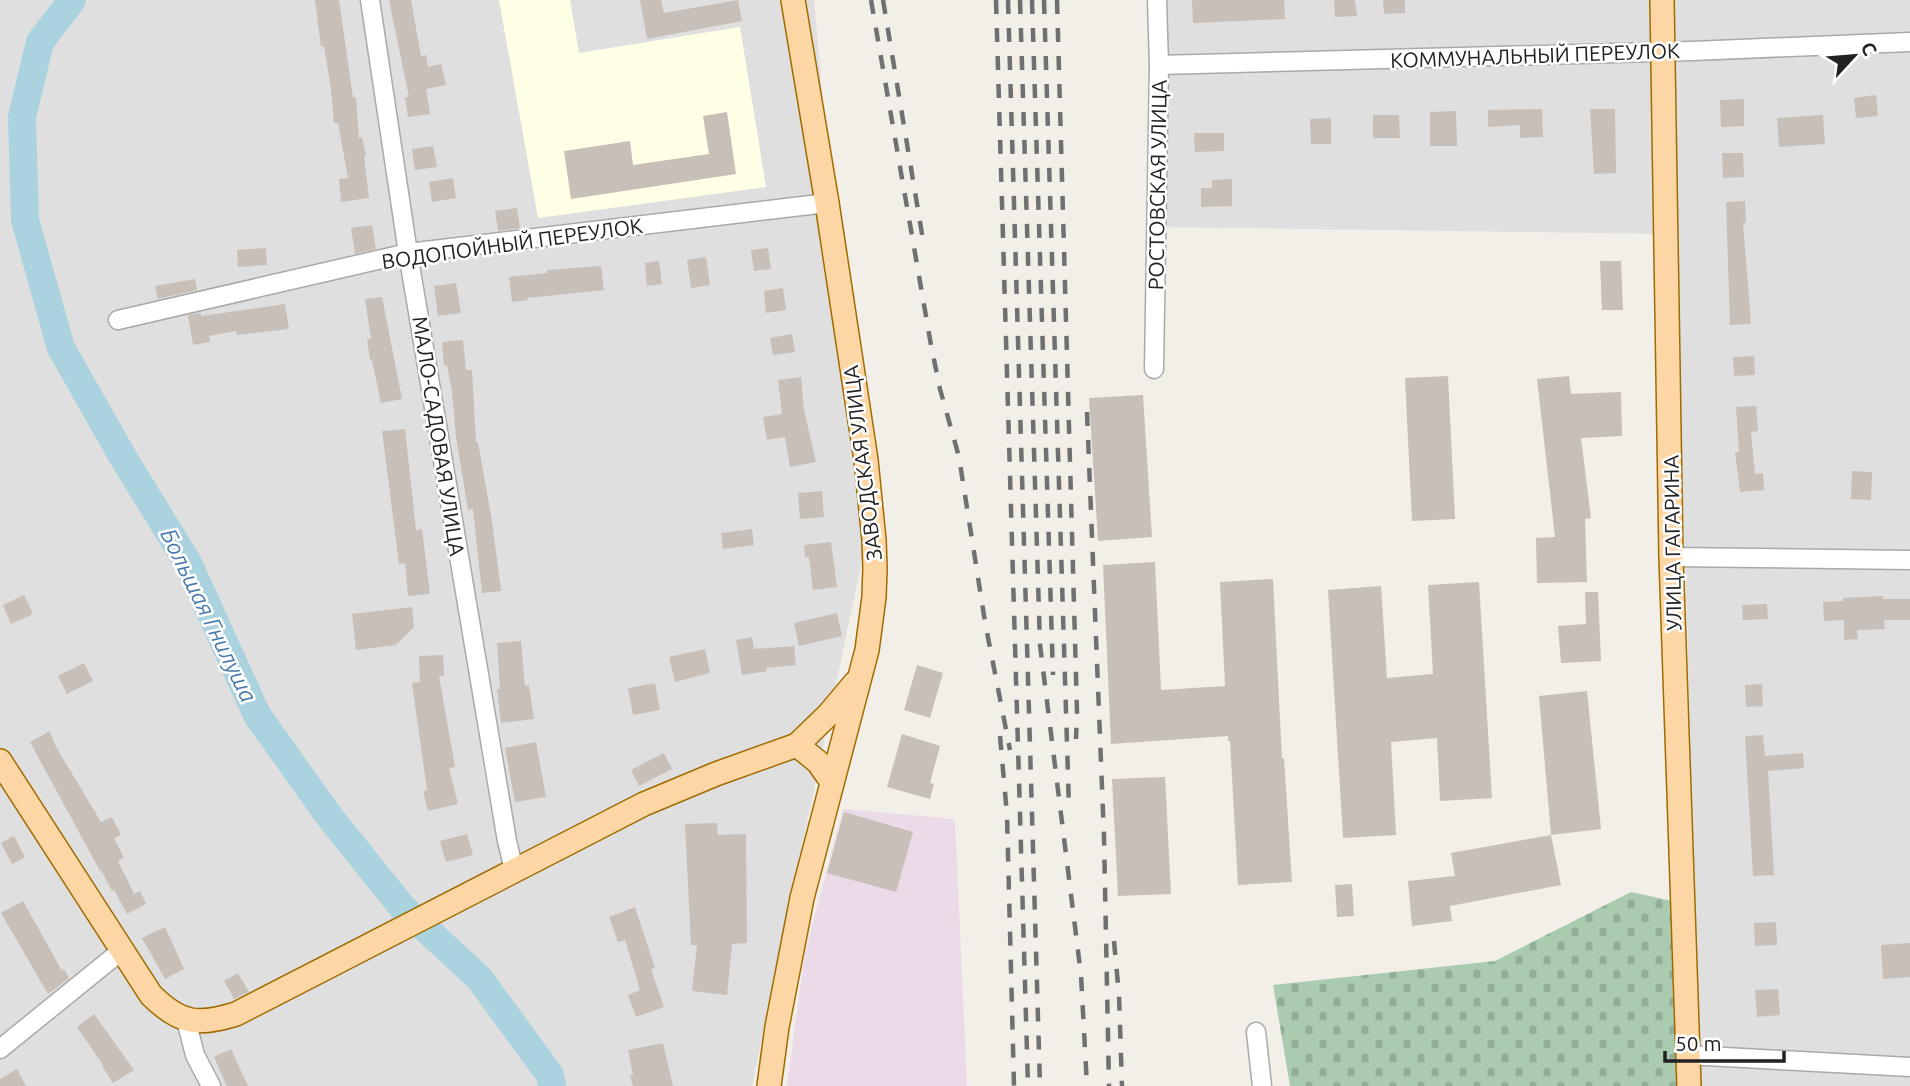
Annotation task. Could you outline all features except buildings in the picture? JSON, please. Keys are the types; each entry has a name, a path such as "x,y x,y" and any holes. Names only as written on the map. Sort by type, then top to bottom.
{"main road":[{"name":"ЗАВОДСКАЯ УЛИЦА","path":"769,1086 777,1027 802,898 867,650 874,597 874,540 866,460 793,0"},
{"name":"УЛИЦА ГАГАРИНА","path":"1662,0 1671,557 1689,1086"},
{"path":"3,771 151,995 166,1010 186,1020 214,1021 236,1014 514,870 676,790 797,744 837,705 860,677"},
{"path":"797,744 818,762 832,782"}],"street":[{"name":"МАЛО-САДОВАЯ УЛИЦА","path":"370,0 408,253 502,814 514,870"},
{"name":"РОСТОВСКАЯ УЛИЦА","path":"1154,369 1159,65 1157,0"},
{"name":"КОММУНАЛЬНЫЙ ПЕРЕУЛОК","path":"1159,65 1910,42"},
{"name":"ВОДОПОЙНЫЙ ПЕРЕУЛОК","path":"118,320 408,253 827,203"},
{"path":"1671,557 1910,559"},
{"path":"0,1049 121,951"},
{"path":"186,1020 195,1055 211,1086"},
{"path":"1256,1032 1262,1086"},
{"path":"1688,1055 1910,1067"}],"shaded area":[{"path":"0,0 814,0 863,555 752,1086 0,1086"},
{"path":"499,0 570,0 579,53 740,27 766,187 538,218"},
{"path":"1148,0 1910,0 1910,1086 1701,1086 1675,234 1157,227"},
{"path":"843,809 955,819 967,1086 787,1086 805,953"}],"green space":[{"path":"1631,892 1695,906 1701,1086 1290,1086 1273,985 1495,961"}],"waterway":[{"name":"Большая Гнилуша","path":"72,0 40,42 22,117 25,220 61,348 124,459 188,563 257,715 329,816 402,907 479,978 550,1075 552,1086"}],"railway":[{"path":"871,0 931,345 959,457 985,622 1010,750"},
{"path":"883,0 924,246"},
{"path":"996,0 1028,1086"},
{"path":"1008,0 1040,1086"},
{"path":"1020,0 1040,645 1081,975 1087,1086"},
{"path":"1032,0 1053,675"},
{"path":"1044,0 1069,808"},
{"path":"1057,0 1076,739"},
{"path":"1087,412 1104,837 1109,1086"},
{"path":"1000,736 1007,815 1014,1086"},
{"path":"1114,941 1122,1086"}]}
